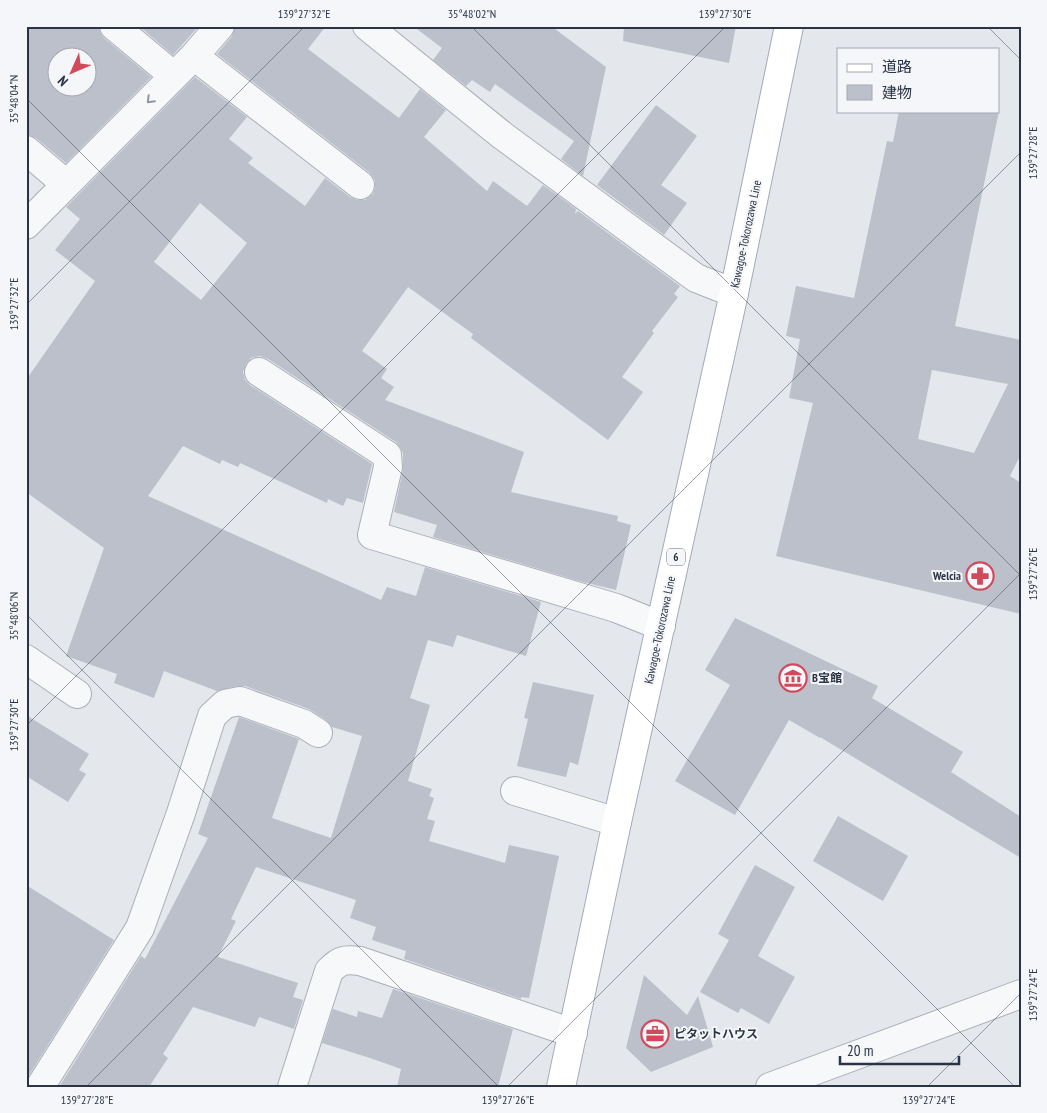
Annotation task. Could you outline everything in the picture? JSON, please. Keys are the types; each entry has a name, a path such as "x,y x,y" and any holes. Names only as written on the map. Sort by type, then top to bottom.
{"main road":[{"name":"Kawagoe-Tokorozawa Line","path":"561,1087 617,822 734,293 789,26"}],"street":[{"path":"114,26 174,76"},
{"path":"26,225 194,56 220,26"},
{"path":"367,26 503,136 696,278 734,293"},
{"path":"194,56 360,185"},
{"path":"26,150 66,184"},
{"path":"259,372 387,455 388,467 372,535 616,608 661,626"},
{"path":"26,659 77,694"},
{"path":"40,1087 140,928 212,716 225,704 240,701 304,724 318,733"},
{"path":"515,791 617,822"},
{"path":"292,1087 329,971 338,961 360,961 573,1033"},
{"path":"770,1087 1021,994"}],"building":[{"path":"26,26 99,26 104,38 151,77 66,163 36,138 26,135"},
{"path":"139,26 199,26 173,55"},
{"path":"235,26 326,26 308,49 399,118 420,89 446,110 424,137 487,191 493,181 527,206 543,185 576,209 575,214 578,211 680,286 674,294 678,297 652,331 654,333 622,377 643,392 608,440 471,338 473,334 408,287 362,351 387,369 381,378 394,387 385,400 524,452 511,492 618,516 617,521 631,525 616,590 579,581 433,537 437,525 394,512 403,470 403,454 396,442 268,359 260,356 251,358 243,372 245,380 250,385 372,464 363,503 347,498 343,506 328,499 327,503 240,463 238,467 222,460 220,464 183,446 148,496 381,600 387,587 416,596 425,567 541,602 526,656 457,635 453,647 428,640 410,698 430,705 408,781 432,789 429,796 434,798 427,819 435,821 429,841 505,863 509,845 559,856 529,998 521,997 521,999 404,959 406,951 372,940 376,927 350,918 356,900 256,867 231,919 236,921 218,957 298,983 293,997 303,1000 294,1029 259,1017 255,1027 193,1007 163,1054 168,1058 149,1087 59,1087 141,956 145,959 208,838 198,834 239,717 299,739 272,818 331,838 362,736 332,727 326,720 309,709 245,686 217,691 164,671 154,698 114,683 117,674 66,656 104,548 26,492 26,380 95,281 55,250 80,219 66,207 195,77 247,117 229,139 253,158 248,163 305,206 325,178 357,200 365,200 373,194 375,180 370,173 217,54 232,36","holes":["200,203 247,243 201,300 154,262"]},
{"path":"413,26 551,26 606,67 583,176 561,159 574,141 495,84 490,92 472,80 466,86 433,60 442,48"},
{"path":"624,26 736,26 729,63 623,41"},
{"path":"656,105 697,136 661,185 687,203 664,235 597,185"},
{"path":"899,112 999,112 955,326 1021,340 1021,454 1010,476 1021,483 1021,614 776,556 813,403 789,398 800,339 786,336 796,286 854,298 887,141 893,142","holes":["932,370 1008,384 974,453 918,439"]},
{"path":"735,618 878,686 872,698 963,752 951,772 1021,817 1021,858 789,720 735,815 675,781 730,685 705,670"},
{"path":"533,682 594,695 578,765 570,762 566,777 517,766 528,719 524,718"},
{"path":"26,715 89,754 79,770 86,774 68,802 26,776"},
{"path":"838,816 908,856 883,901 813,861"},
{"path":"755,865 795,887 758,956 795,977 769,1024 741,1008 738,1013 700,992 729,940 718,934"},
{"path":"26,885 114,940 26,1080"},
{"path":"644,975 687,1015 698,996 713,1047 651,1072 626,1048"},
{"path":"393,989 513,1029 498,1087 397,1087 401,1069 322,1043 333,1009 357,1017 358,1011 382,1018"}],"place":[{"name":"Welcia","path":"980,576"},
{"name":"B宝館","path":"793,678"},
{"name":"ピタットハウス","path":"655,1034"}]}
